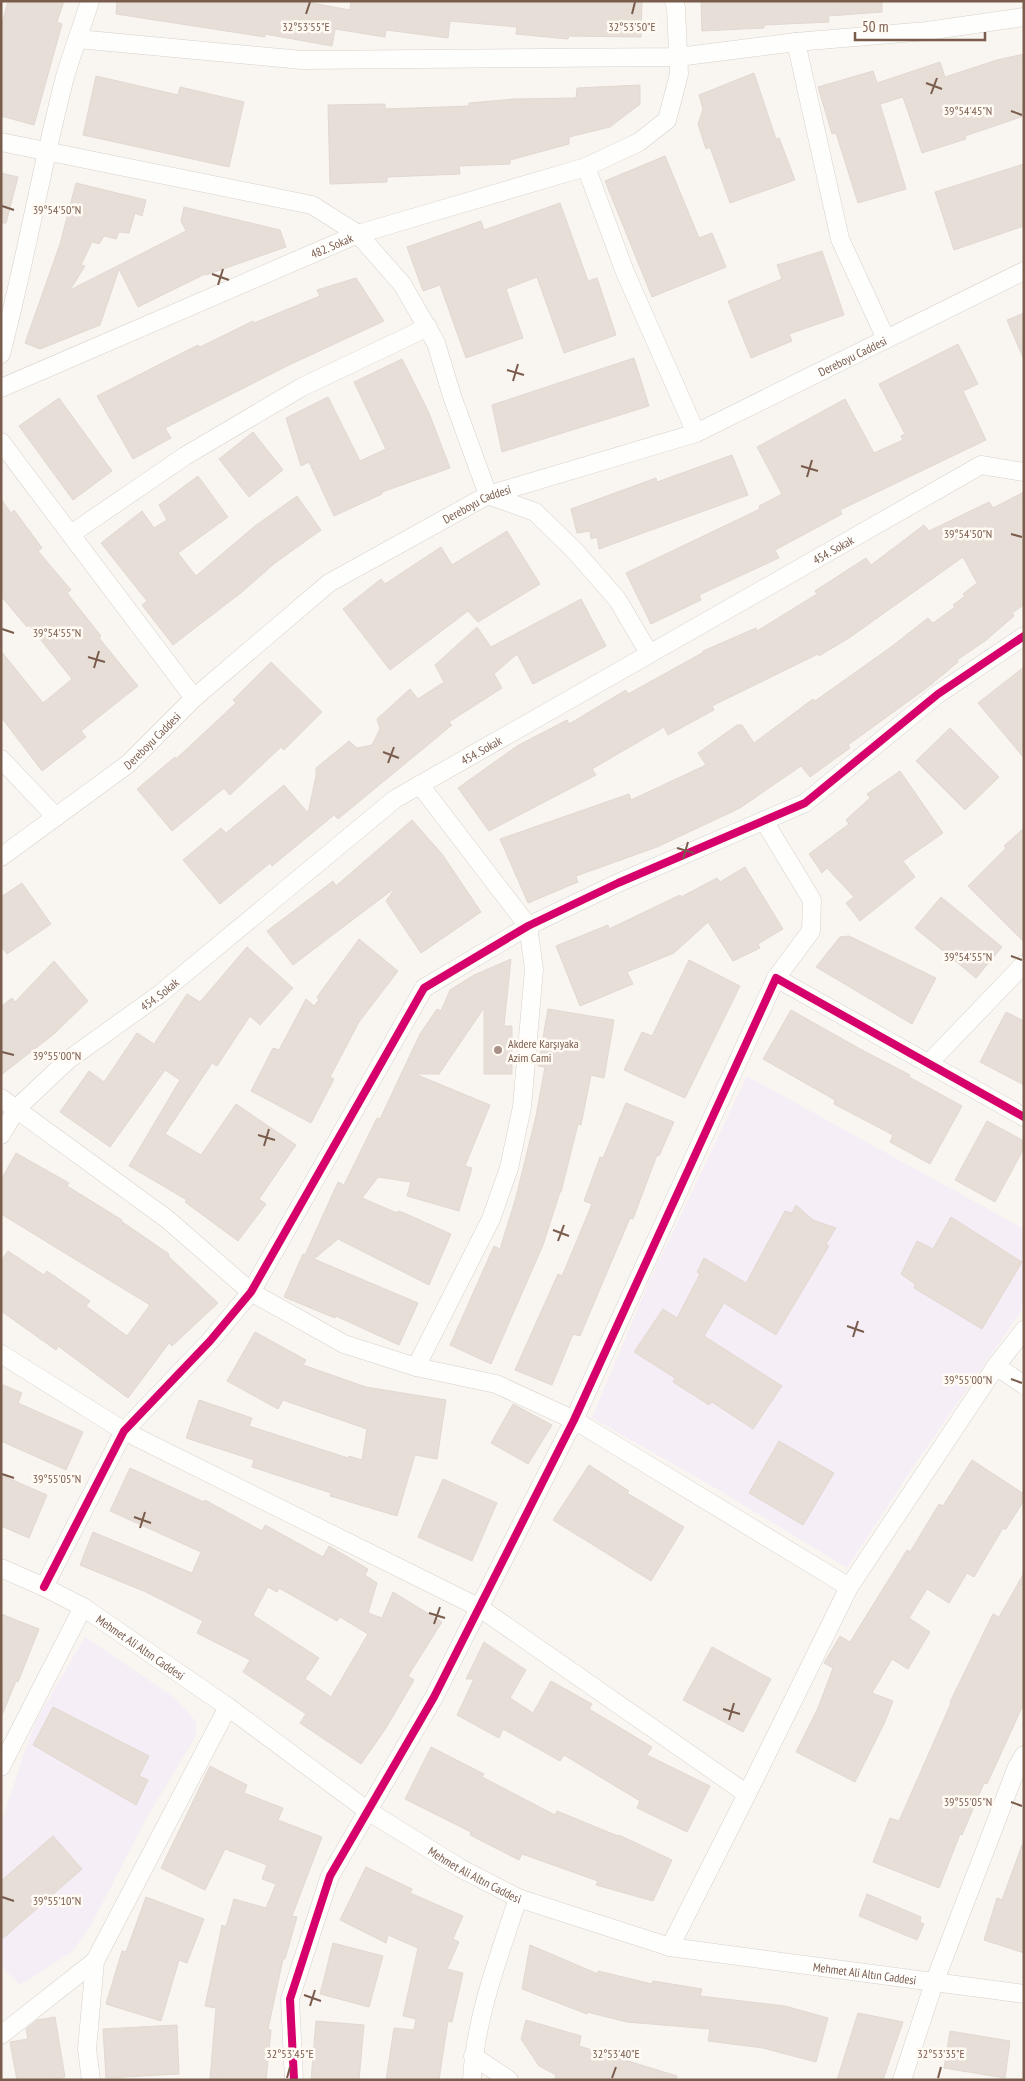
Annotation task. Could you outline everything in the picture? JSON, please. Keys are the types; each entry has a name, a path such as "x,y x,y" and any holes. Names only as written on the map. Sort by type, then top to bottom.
{"street":[{"path":"1,354 18,292 36,198 66,75 90,1"},
{"path":"674,1 678,56"},
{"path":"78,39 302,60 678,56 796,42 927,31 1024,17"},
{"path":"796,42 840,238 886,339"},
{"name":"482. Sokak","path":"1,388 358,234 586,167 639,142 667,120 679,74 678,56"},
{"path":"1,142 312,205 358,234 402,284 436,343 452,396 488,495 535,512 574,550 617,599 649,653"},
{"path":"586,167 625,272 696,433"},
{"name":"Dereboyu Caddesi","path":"1,857 128,764 194,698 329,583 488,495 696,433 1024,271"},
{"path":"71,534 185,456 302,387 428,327"},
{"path":"1,442 194,698"},
{"name":"454. Sokak","path":"1,1135 16,1108 68,1060 160,994 395,799 981,465 1024,472"},
{"path":"44,1587 124,1431 210,1341 250,1292 424,988 528,926 618,883 805,803 938,694 1024,636"},
{"path":"1,759 56,817"},
{"path":"416,1367 491,1220 509,1168 522,1107 534,969 528,926 420,785"},
{"path":"294,2080 290,1999 330,1876 434,1697 480,1608 574,1420 776,978 811,931 812,900 764,820"},
{"path":"928,1064 1024,964"},
{"path":"776,978 1024,1118"},
{"path":"1,1098 166,1220 250,1292 344,1344 416,1367 496,1384 574,1420 849,1587"},
{"path":"670,1947 849,1587 996,1366 1024,1330"},
{"path":"1,1354 124,1431 480,1608 747,1794"},
{"path":"996,1366 1024,1385"},
{"name":"Mehmet Ali Altın Caddesi","path":"1,1568 83,1606 228,1707 368,1811 460,1868 518,1898 670,1947 1024,1994"},
{"path":"1,1767 83,1606"},
{"path":"91,2080 87,2049 95,1961 228,1707"},
{"path":"902,2080 934,1983 1017,1766 1024,1755"},
{"path":"472,2080 473,2056 486,1998 518,1898"},
{"path":"1,2036 95,1961"},
{"path":"473,2056 509,2080"}],"shaded area":[{"path":"747,1076 1024,1229 1024,1307 913,1467 847,1568 724,1493 592,1418 649,1282"},
{"path":"85,1637 175,1698 196,1722 196,1736 145,1821 91,1925 72,1952 20,1985 1,1966 1,1825 37,1719"}],"building":[{"path":"8,1 64,1 57,22 62,24 34,125 1,116 1,27"},
{"path":"117,1 301,1 350,10 351,1 642,1 641,37 569,36 568,39 516,34 517,27 450,21 448,38 386,30 385,37 335,29 332,46 265,34 265,37 116,14"},
{"path":"701,1 882,1 882,12 828,16 829,22 764,25 764,28 702,31"},
{"path":"1024,54 1024,116 965,136 966,139 922,153 903,97 880,104 906,189 858,203 836,133 832,134 818,87 873,71 877,83 940,62 945,77 997,60"},
{"path":"754,73 776,139 779,138 795,180 730,203 710,147 706,149 698,124 703,109 699,95"},
{"path":"96,76 178,95 180,87 244,102 229,167 83,135"},
{"path":"640,85 640,104 610,127 569,137 569,144 510,160 510,164 459,166 460,174 387,177 387,182 330,184 328,105 385,104 385,109 469,106 469,103 515,99 576,98 577,88"},
{"path":"665,156 699,238 712,233 726,267 652,297 605,181"},
{"path":"1024,164 1024,226 954,250 935,192"},
{"path":"1,173 18,177 6,223 1,223"},
{"path":"76,183 146,200 142,216 135,213 129,233 119,232 116,239 104,236 99,244 92,242 81,265 85,266 70,290 186,231 181,221 184,207 280,230 286,247 205,274 138,307 119,269 100,325 40,349 25,343 60,244"},
{"path":"560,203 588,281 597,278 616,335 564,353 537,277 506,289 523,338 466,358 440,285 423,291 407,247 481,221 484,230"},
{"path":"822,251 844,315 789,334 792,341 751,358 728,301 782,279 777,265"},
{"path":"356,278 384,321 289,365 165,428 171,438 133,459 97,396 198,345 200,347 253,321 254,323 320,296 317,290"},
{"path":"1024,313 1024,360 1007,320"},
{"path":"958,344 978,384 963,391 986,440 840,510 842,514 775,550 779,558 699,595 701,600 651,624 626,573 760,509 759,506 782,494 757,447 845,399 874,453 903,440 901,436 905,434 879,384"},
{"path":"634,358 649,406 502,452 492,405"},
{"path":"402,359 429,413 450,468 382,492 382,494 334,516 309,462 301,466 286,418 328,397 360,461 386,449 354,382"},
{"path":"59,398 112,471 73,500 19,426"},
{"path":"253,432 283,470 249,497 219,459"},
{"path":"732,455 748,495 599,549 597,537 591,539 590,531 577,533 571,509 656,478 657,482"},
{"path":"198,476 228,517 178,553 196,576 255,526 297,496 321,530 275,563 242,592 173,645 142,605 147,601 101,543 142,511 154,528 167,520 159,505"},
{"path":"1024,492 1024,605 1012,613 1014,616 985,641 957,660 958,662 928,687 848,745 850,748 810,777 801,766 740,808 657,847 576,876 578,882 528,903 500,839 629,794 631,800 706,765 698,753 737,725 742,725 754,743 813,699 815,701 891,647 928,618 933,623 955,607 953,605 965,596 963,594 977,583 963,557 849,638 819,656 818,654 712,706 714,710 668,735 664,727 592,769 596,775 489,831 458,788 517,746 567,720 569,724 626,690 628,694 703,651 756,628 757,631 817,594 815,591 866,558 871,565 924,525 929,531 989,502 993,508"},
{"path":"1,499 11,513 14,510 42,548 38,551 71,590 67,593 101,636 99,638 138,686 81,731 86,737 42,771 1,717 1,651 43,703 72,679 29,625 27,627 1,596"},
{"path":"507,531 540,584 478,622 468,611 390,670 343,609 381,579 385,584 441,547 452,565"},
{"path":"581,599 606,646 533,684 517,654 494,674 502,688 449,722 452,725 338,819 334,815 272,866 270,863 220,904 183,860 221,828 226,833 284,785 308,813 316,768 349,741 357,748 372,745 380,729 377,719 410,689 418,699 444,682 435,665 477,627 491,647"},
{"path":"271,662 322,712 284,750 281,747 230,795 224,788 172,831 137,789 175,757 176,759 236,703 233,700"},
{"path":"1024,667 1024,758 978,703"},
{"path":"950,728 999,777 965,810 916,761"},
{"path":"900,771 943,833 903,861 915,877 860,921 846,903 854,897 827,868 822,873 809,854 849,824 846,820 870,798 867,794"},
{"path":"412,820 442,854 481,912 421,953 386,901 396,887 293,965 267,931 333,881 336,886"},
{"path":"1024,828 1024,942 968,886 1006,848 1004,846"},
{"path":"745,867 783,929 758,944 760,948 733,961 708,922 674,953 627,972 633,984 580,1006 556,946 608,925 609,929 680,895 681,897 717,878 720,882"},
{"path":"22,883 51,924 7,954 1,946 1,897"},
{"path":"941,897 1002,947 976,978 915,928"},
{"path":"849,936 936,978 912,1024 816,967 840,937"},
{"path":"359,939 398,971 359,1022 330,1077 334,1079 311,1123 251,1091 273,1048 279,1050 306,999 314,1006 319,1000 317,997"},
{"path":"247,947 293,988 260,1025 250,1016 217,1066 212,1063 165,1134 201,1155 236,1104 296,1145 259,1199 266,1204 238,1241 185,1202 187,1200 129,1166 180,1080 165,1070 110,1147 60,1112 89,1071 104,1082 137,1033 154,1044 187,994 200,1002"},
{"path":"511,959 504,1026 512,1026 512,1074 484,1074 484,1008 439,1074 415,1074 490,1105 465,1166 472,1168 459,1211 407,1196 411,1182 378,1177 362,1198 397,1213 398,1211 404,1213 451,1234 429,1285 338,1239 314,1259 418,1303 399,1345 336,1316 335,1318 284,1297 338,1182 344,1185 377,1118 380,1119 420,1034 437,1009 441,1011 450,990 474,975"},
{"path":"689,960 740,986 685,1098 624,1070 642,1032 652,1036"},
{"path":"54,961 88,1001 54,1034 1,1075 1,1007 12,998 15,1002"},
{"path":"548,1009 614,1020 604,1078 591,1075 581,1125 578,1124 561,1192 543,1245 491,1364 450,1345 494,1246 500,1249 516,1197 536,1116 545,1067 538,1066"},
{"path":"791,1010 910,1075 909,1077 962,1106 930,1164 890,1142 893,1135 834,1104 835,1100 763,1059"},
{"path":"1006,1012 1024,1021 1024,1085 980,1062"},
{"path":"626,1103 674,1122 659,1156 657,1155 633,1219 630,1218 580,1336 573,1334 552,1385 515,1370 558,1274 562,1276 592,1204 584,1201 600,1157 603,1158"},
{"path":"987,1121 1024,1141 1024,1148 995,1202 955,1180"},
{"path":"16,1153 69,1183 67,1186 122,1220 169,1254 168,1256 218,1303 172,1346 169,1343 128,1398 58,1346 56,1350 1,1311 1,1261 8,1251 44,1275 47,1271 90,1301 86,1306 127,1336 150,1305 1,1214 1,1180"},
{"path":"796,1205 813,1220 836,1228 826,1244 829,1246 776,1335 724,1303 704,1336 782,1386 753,1429 712,1402 709,1405 673,1382 675,1378 634,1352 663,1309 677,1318 700,1274 697,1272 704,1258 746,1283 785,1211 792,1213"},
{"path":"951,1217 1022,1262 982,1329 914,1288 915,1284 901,1274 917,1241 933,1249"},
{"path":"255,1332 306,1360 303,1365 366,1387 446,1400 437,1459 415,1455 397,1516 330,1496 331,1493 252,1467 254,1460 186,1438 199,1400 252,1418 249,1426 348,1458 349,1456 362,1460 367,1429 283,1400 278,1409 227,1381"},
{"path":"1,1384 22,1393 18,1403 83,1432 66,1470 1,1441"},
{"path":"513,1404 552,1425 528,1464 491,1443"},
{"path":"779,1441 834,1473 803,1525 749,1493"},
{"path":"972,1460 1024,1494 1024,1501 1005,1530 1003,1528 974,1577 967,1573 949,1603 927,1589 909,1618 930,1632 908,1669 892,1659 872,1693 893,1701 884,1724 855,1782 796,1752 818,1708 833,1668 824,1663 840,1636 850,1642 907,1550 910,1552 939,1504 943,1506"},
{"path":"589,1465 629,1491 627,1493 684,1527 651,1581 553,1520"},
{"path":"130,1468 204,1502 205,1500 262,1531 265,1525 323,1557 329,1546 368,1569 365,1575 377,1583 368,1613 382,1618 393,1592 442,1622 408,1676 414,1680 386,1728 361,1764 300,1723 306,1714 243,1672 250,1660 197,1633 203,1621 146,1592 80,1565 93,1532 192,1573 201,1552 110,1511","holes":["268,1587 277,1592 279,1588 337,1621 340,1617 368,1634 331,1697 305,1679 319,1658 253,1615"]},
{"path":"1,1475 47,1495 29,1538 1,1526"},
{"path":"443,1479 497,1503 472,1561 418,1537"},
{"path":"1024,1573 1024,1703 987,1784 984,1783 962,1835 960,1834 939,1888 873,1862 890,1818 899,1821 950,1702 993,1614 999,1617"},
{"path":"1,1614 39,1629 18,1682 16,1681 2,1715"},
{"path":"484,1642 526,1670 510,1698 533,1713 551,1681 592,1704 589,1709 652,1747 647,1755 710,1786 687,1832 637,1808 640,1801 564,1755 560,1761 503,1729 499,1738 457,1715 474,1679 466,1679"},
{"path":"712,1647 771,1679 743,1732 683,1700"},
{"path":"53,1707 149,1756 139,1776 148,1780 136,1805 33,1745"},
{"path":"431,1747 484,1774 482,1777 555,1815 557,1811 619,1835 672,1860 653,1901 596,1885 598,1881 522,1854 519,1860 470,1835 471,1832 405,1799"},
{"path":"210,1766 247,1785 244,1793 283,1808 278,1820 322,1837 292,1916 297,1917 285,1959 283,1959 268,2029 271,2030 266,2080 210,2079 216,2008 205,2006 222,1925 226,1927 234,1899 266,1908 276,1884 262,1879 267,1865 225,1849 205,1890 161,1868"},
{"path":"53,1836 82,1869 1,1940 1,1881"},
{"path":"1022,1845 1024,1845 1024,1953 984,1940 997,1898 1002,1900"},
{"path":"366,1867 412,1889 410,1893 463,1916 453,1939 459,1942 447,1969 463,1973 452,2022 448,2021 439,2080 386,2080 394,2028 414,2030 416,2019 403,2016 418,1948 388,1935 386,1943 340,1920"},
{"path":"867,1894 921,1917 920,1922 924,1924 917,1940 859,1916"},
{"path":"146,1897 204,1919 187,1963 179,1960 161,2021 106,2004 122,1951 126,1952"},
{"path":"333,1943 383,1956 369,2007 320,1994"},
{"path":"530,1945 598,1974 598,1971 652,1984 653,1981 702,1989 700,1996 785,2006 828,2018 816,2062 763,2048 708,2041 710,2029 627,2022 587,2012 587,2014 522,1989"},
{"path":"858,2013 903,2022 883,2080 837,2080"},
{"path":"55,2017 65,2077 51,2080 17,2080 10,2042 28,2039 26,2029 37,2020"},
{"path":"526,2020 581,2036 579,2046 677,2076 676,2080 555,2080 556,2075 539,2066 521,2039"},
{"path":"316,2021 364,2025 359,2080 311,2080"},
{"path":"177,2025 179,2074 106,2078 103,2029"},
{"path":"950,2031 1010,2041 1005,2078 944,2068"}],"cycle path":[{"path":"44,1587 124,1431 210,1341 251,1292 424,988 528,926 618,883 805,803 938,694 1024,636"},
{"path":"294,2080 290,1999 330,1876 434,1697 574,1420 776,978 1024,1117"}],"place":[{"name":"Akdere Karşıyaka Azim Cami","path":"498,1050"}]}
